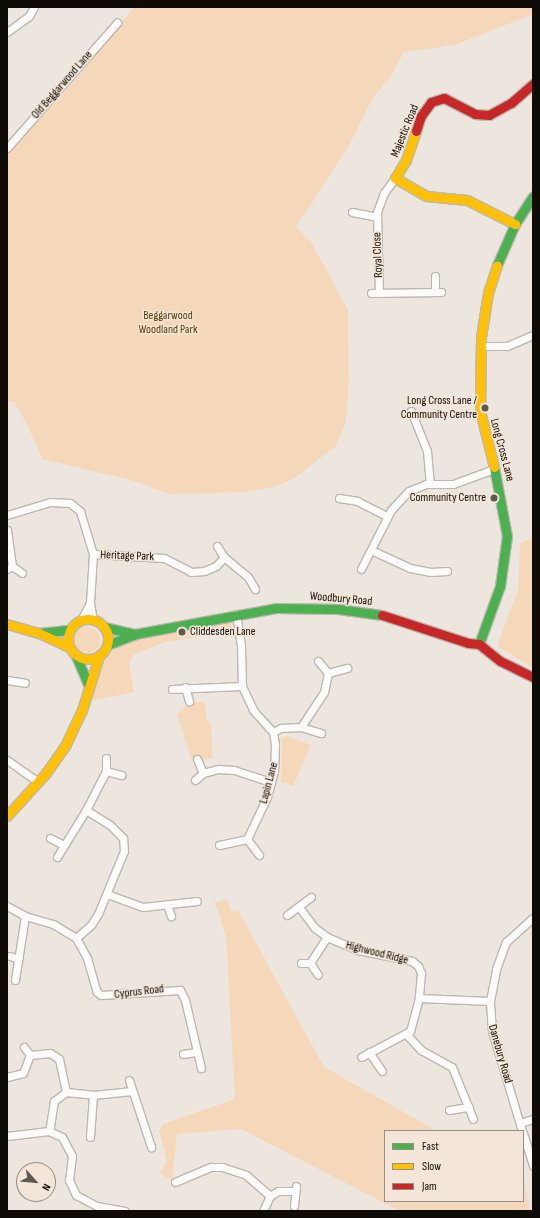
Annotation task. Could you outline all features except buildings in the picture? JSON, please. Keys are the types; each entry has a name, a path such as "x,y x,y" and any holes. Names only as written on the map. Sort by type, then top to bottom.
{"street":[{"path":"7,32 29,16 34,7"},
{"name":"Old Beggarwood Lane","path":"7,148 117,23"},
{"name":"Majestic Road","path":"395,178 406,160 421,116 431,102 444,98 475,114 489,115 512,103 533,84"},
{"path":"395,178 426,196 467,200 515,224"},
{"name":"Royal Close","path":"379,293 377,217 382,198 395,178"},
{"name":"Long Cross Lane","path":"479,644 497,599 505,560 504,509 480,411 480,346 488,294 515,224 533,196"},
{"name":"Royal Close","path":"352,212 377,217"},
{"name":"Royal Close","path":"371,293 438,292 435,276"},
{"path":"480,346 507,346 533,335"},
{"path":"411,411 427,451 430,483"},
{"path":"361,569 387,516 409,491 430,483 453,484 494,469"},
{"path":"339,498 357,501 387,516"},
{"name":"Heritage Park","path":"7,515 50,502 70,503 80,511 93,554 90,603 93,620"},
{"path":"7,530 10,567 22,573"},
{"path":"217,546 224,557 248,577 255,589"},
{"path":"371,550 410,568 431,572 448,571"},
{"name":"Heritage Park","path":"93,554 160,557 191,572 204,571 216,566 224,557"},
{"name":"Heritage Park","path":"81,620 90,603"},
{"name":"Woodbury Road","path":"107,644 135,634 236,614 293,607 368,612 424,627 468,643 479,644 500,661 533,677"},
{"path":"236,614 241,645 242,686 253,710 272,732 290,726 301,727 321,733"},
{"path":"7,816 54,763 72,732 99,656 107,644 104,628 93,620 81,620 70,630 39,634"},
{"path":"7,624 39,634 69,647 76,656 88,684"},
{"name":"Woodbury Road","path":"104,628 135,634"},
{"path":"69,647 70,630"},
{"path":"76,656 88,659 99,656"},
{"path":"318,661 328,673"},
{"path":"328,673 347,668"},
{"path":"301,727 324,692 328,673"},
{"path":"7,680 25,683"},
{"path":"172,689 185,687 242,686"},
{"path":"185,687 189,701"},
{"name":"Lapin Lane","path":"247,839 272,782 276,757 272,732"},
{"path":"57,858 86,810 106,771 106,758"},
{"path":"197,759 203,773"},
{"path":"7,760 38,782"},
{"path":"195,780 203,773 218,769 234,770 272,782"},
{"path":"106,771 121,775"},
{"path":"76,938 91,925 107,894 124,851 123,838 110,826 86,810"},
{"path":"50,838 64,845"},
{"path":"219,845 247,839 259,855"},
{"path":"107,894 143,907 167,906 197,901"},
{"path":"287,915 311,897"},
{"name":"Cyprus Road","path":"7,906 25,916 53,924 76,938 87,958 97,992 101,995 180,990 185,1000 196,1052 201,1068"},
{"path":"167,906 171,916"},
{"name":"Highwood Ridge","path":"299,907 315,928 327,938 358,950 412,961 418,966 421,972 419,998 407,1035"},
{"path":"15,980 25,916"},
{"name":"Danebury Road","path":"522,1130 492,1031 490,1001 493,981 506,942 533,918"},
{"path":"310,963 327,938"},
{"path":"10,956 19,959"},
{"path":"301,963 310,963"},
{"path":"310,963 318,975"},
{"path":"419,998 490,1001"},
{"path":"361,1056 407,1035 426,1053 452,1067 474,1119"},
{"path":"24,1047 30,1055"},
{"path":"183,1054 196,1052"},
{"path":"369,1052 382,1070"},
{"path":"30,1055 50,1053 59,1058 66,1092"},
{"path":"7,1077 23,1073 30,1055"},
{"path":"129,1080 151,1147"},
{"path":"48,1132 54,1101 66,1092 93,1096 132,1091"},
{"path":"90,1137 93,1096"},
{"path":"449,1110 469,1107"},
{"path":"520,1123 533,1119"},
{"path":"7,1136 48,1132 62,1137 68,1145 72,1156 69,1180 76,1195 97,1206 127,1209"},
{"name":"Danebury Road","path":"524,1135 533,1166"},
{"path":"175,1182 211,1167 238,1170 270,1196"},
{"path":"186,1170 191,1176"},
{"path":"263,1211 270,1196 278,1191 296,1188 294,1206"}],"green space":[{"name":"Beggarwood Woodland Park","path":"134,7 533,7 531,15 455,45 404,52 391,76 372,99 350,144 296,227 312,243 348,310 349,377 346,420 336,446 292,480 274,487 245,492 169,494 131,480 42,459 26,422 14,402 7,401 7,155 78,77"},
{"path":"533,538 533,668 497,646 518,590 520,543"},
{"path":"230,620 233,632 165,642 134,654 129,663 134,692 90,701 103,662 118,646 136,638"},
{"path":"87,627 96,631 100,640 96,649 87,653 78,649 74,640 78,631"},
{"path":"189,702 205,702 207,721 211,724 213,758 192,761 177,715"},
{"path":"287,736 311,745 293,786 281,782 282,738"},
{"path":"227,899 232,913 238,910 324,1067 435,1130 384,1130 384,1202 524,1202 524,1181 530,1211 400,1211 241,1129 177,1134 172,1180 160,1174 167,1161 159,1131 163,1124 235,1099 226,937 215,902"}],"traffic: fast":[{"path":"497,265 515,224 533,196"},
{"path":"479,644 500,586 507,536 494,467"},
{"path":"107,645 135,634 276,608 338,609 382,615"},
{"path":"104,627 135,634"},
{"path":"39,633 70,630"},
{"path":"76,656 88,684"}],"traffic: slow":[{"path":"416,131 406,160 395,178 426,196 467,200 515,224"},
{"path":"494,467 480,411 481,337 488,293 497,265"},
{"path":"92,619 99,622 105,628 108,639 107,647 99,656 92,659 84,659 77,656 69,647 68,635 71,628 80,620 92,619"},
{"path":"7,624 39,633 69,647"},
{"path":"7,816 46,773 66,744 82,710 99,656"}],"traffic: jam":[{"path":"416,131 421,116 431,102 444,98 475,114 489,115 511,103 533,84"},
{"path":"382,615 468,643 479,644 500,661 533,677"}],"place":[{"name":"Long Cross Lane / Community Centre","path":"485,408"},
{"name":"Community Centre","path":"494,498"},
{"name":"Cliddesden Lane","path":"182,632"}]}
